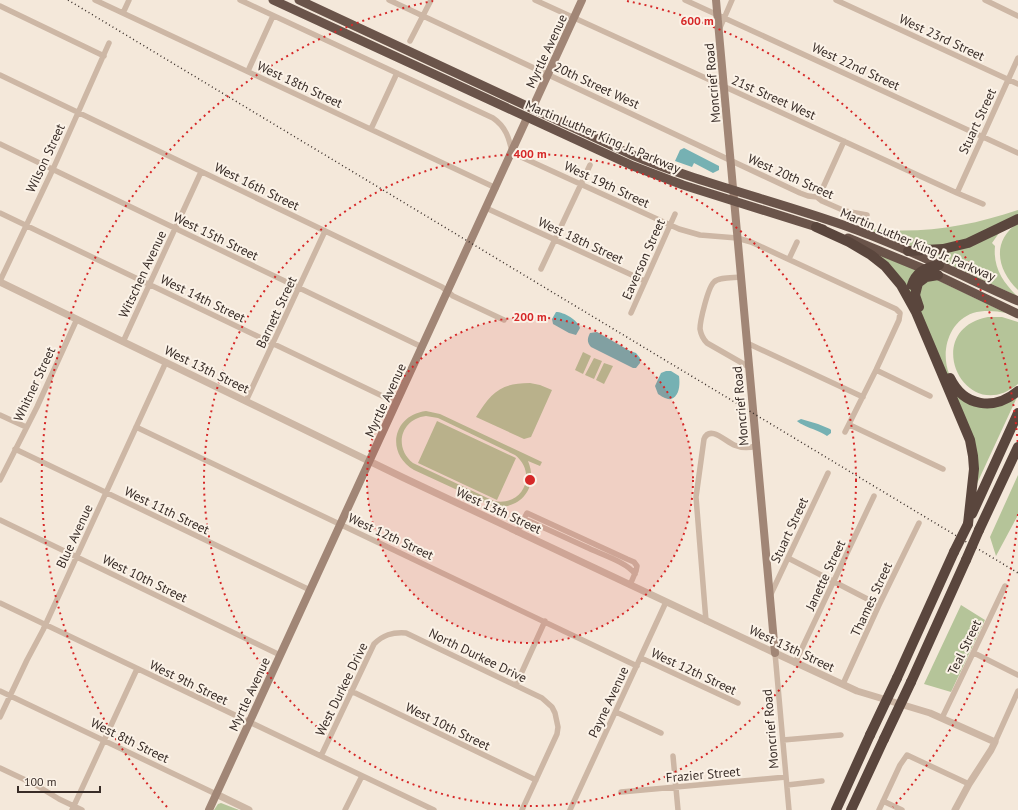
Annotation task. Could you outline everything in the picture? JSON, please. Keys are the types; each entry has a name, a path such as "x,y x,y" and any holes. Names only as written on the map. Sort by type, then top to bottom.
{"highway":[{"name":"Martin Luther King Jr. Parkway","path":"273,0 651,174 816,227 872,247 938,275 1018,314"},
{"name":"Martin Luther King Jr. Parkway","path":"299,0 648,162 842,224 908,251 1018,301"},
{"path":"908,251 943,249 968,243 1018,219"},
{"path":"816,227 849,242 875,258 890,271 908,297 916,312 970,440 974,469 968,524"},
{"path":"908,297 913,281 919,273 924,269 939,265"},
{"path":"938,275 922,279 918,283 915,295 917,303 955,388 973,401 987,404 1007,400 1018,391"},
{"path":"835,810 968,524 1018,412"},
{"path":"851,810 1018,448"}],"main road":[{"name":"Myrtle Avenue","path":"532,109 582,0"},
{"name":"Moncrief Road","path":"716,0 721,16 719,30 775,653"},
{"name":"Myrtle Avenue","path":"209,810 528,118"}],"street":[{"name":"West 18th Street","path":"95,0 496,188"},
{"path":"123,13 129,0"},
{"path":"240,0 493,118 499,122 507,133 512,152"},
{"name":"20th Street West","path":"389,0 731,161"},
{"path":"410,41 431,0"},
{"name":"21st Street West","path":"535,0 983,204"},
{"name":"West 22nd Street","path":"685,0 1018,153"},
{"path":"721,16 732,0"},
{"name":"West 23rd Street","path":"836,0 1018,84"},
{"path":"985,0 1018,16"},
{"path":"0,6 104,56"},
{"path":"248,71 273,16"},
{"name":"Wilson Street","path":"0,282 53,169 109,43"},
{"name":"Stuart Street","path":"956,193 1018,58"},
{"path":"372,129 397,74"},
{"name":"West 16th Street","path":"0,75 442,287 448,292 504,320"},
{"name":"Myrtle Avenue","path":"528,118 532,109"},
{"path":"817,197 821,192 844,141"},
{"name":"West 15th Street","path":"0,144 422,347"},
{"name":"West 19th Street","path":"512,152 670,226 700,235 737,238 751,242 892,307 900,313 899,320 876,370"},
{"name":"West 20th Street","path":"731,161 800,193 817,197 822,201 856,214 867,215"},
{"path":"541,269 590,165"},
{"name":"Witschen Avenue","path":"123,342 201,172"},
{"name":"West 18th Street","path":"486,208 645,281"},
{"name":"West 14th Street","path":"0,213 397,404"},
{"name":"Eaverson Street","path":"631,313 675,214"},
{"name":"Barnett Street","path":"246,401 325,231"},
{"path":"789,259 798,242"},
{"path":"741,277 718,280 712,283 700,331 707,343 749,367"},
{"name":"West 13th Street","path":"0,282 517,532 795,663 871,696 942,718 995,742"},
{"name":"Whitner Street","path":"0,480 77,319"},
{"path":"746,342 862,397"},
{"name":"Blue Avenue","path":"0,717 45,624 166,362"},
{"path":"845,432 850,425 876,370 930,396"},
{"path":"0,415 26,427"},
{"path":"850,425 943,469"},
{"name":"West 12th Street","path":"136,427 637,666"},
{"path":"706,621 696,497 704,439 705,436 710,433 714,433 739,446 756,446"},
{"name":"West 11th Street","path":"16,449 310,590"},
{"name":"Stuart Street","path":"770,597 828,473"},
{"name":"Janette Street","path":"795,663 874,496"},
{"path":"517,532 527,513 634,562 637,566 630,585"},
{"name":"West 10th Street","path":"0,520 280,655"},
{"name":"Thames Street","path":"843,684 919,523"},
{"path":"788,558 879,605"},
{"name":"Teal Street","path":"942,718 1005,586"},
{"name":"Payne Avenue","path":"570,810 666,602"},
{"name":"West 9th Street","path":"0,603 434,810"},
{"path":"516,685 545,621"},
{"name":"North Durkee Drive","path":"384,636 399,632 412,636 542,698 552,707 558,727 557,734 536,780"},
{"name":"West Durkee Drive","path":"321,756 370,649 384,636"},
{"name":"Moncrief Road","path":"775,653 790,810"},
{"path":"974,653 1018,675"},
{"name":"West 12th Street","path":"641,658 738,703"},
{"path":"73,808 137,669"},
{"name":"West 8th Street","path":"0,691 250,810"},
{"path":"955,810 969,784 991,750 1018,691"},
{"name":"West 10th Street","path":"351,692 536,780"},
{"path":"616,712 661,733"},
{"path":"783,740 841,735"},
{"path":"879,810 900,765 907,755 969,784"},
{"path":"673,756 678,810"},
{"path":"0,768 36,785 73,808 82,810"},
{"path":"345,810 362,776"},
{"name":"Frazier Street","path":"621,792 786,777"},
{"path":"522,810 536,780"},
{"path":"787,785 822,781"},
{"path":"883,801 902,810"}],"green space":[{"path":"1018,210 1018,215 1004,226 992,243 995,246 995,261 997,267 1007,285 1017,296 900,241 864,228 903,231 942,228 980,221"},
{"path":"1018,223 1018,290 1005,274 1000,256 1004,238 1009,230"},
{"path":"873,252 908,266 1006,313 981,311 973,313 963,319 955,327 949,337 946,348 948,371 953,381 962,392 985,400 994,400 1018,395 974,490 976,462 921,315"},
{"path":"988,317 1002,317 1018,322 1018,384 999,394 981,394 967,386 957,372 953,356 956,339 967,325"},
{"path":"583,352 591,356 583,374 575,370"},
{"path":"594,358 602,361 594,379 585,375"},
{"path":"604,363 613,366 604,384 596,380"},
{"path":"530,383 552,390 531,437 524,439 476,417 497,391 511,385"},
{"path":"426,411 440,414 542,462 540,466 528,461 531,471 531,480 525,495 519,501 511,505 502,507 492,506 414,470 405,463 399,454 396,445 400,427 406,420 415,414","holes":["426,416 438,418 515,455 522,462 526,471 524,487 519,494 513,499 494,501 413,463 407,457 403,449 402,442 406,428 417,418"]},
{"path":"437,421 516,458 497,500 418,463"},
{"path":"1018,475 1018,515 996,556 990,537"},
{"path":"961,605 985,620 951,692 924,684"},
{"path":"221,803 239,810 214,810 218,804"}],"water":[{"path":"684,148 719,166 719,170 713,173 694,163 692,167 675,161 680,150"},
{"path":"556,312 567,315 577,322 580,328 576,335 569,333 553,324 552,319"},
{"path":"597,332 636,353 640,358 640,363 636,368 633,368 591,347 588,342 589,335 590,333"},
{"path":"671,371 679,376 678,392 671,399 658,394 655,386 661,373"},
{"path":"801,419 830,429 831,433 827,436 797,421"}],"railway":[{"path":"68,0 1018,573"}]}
